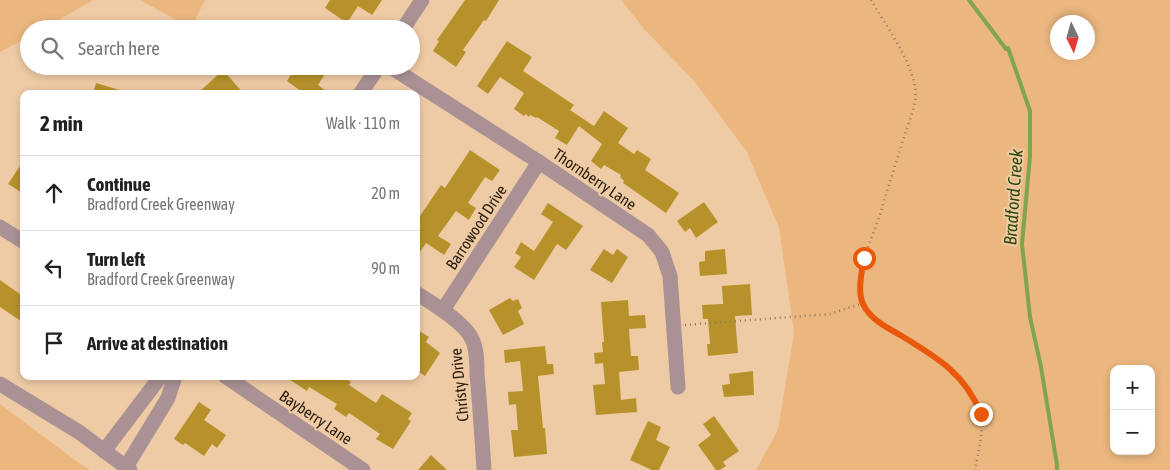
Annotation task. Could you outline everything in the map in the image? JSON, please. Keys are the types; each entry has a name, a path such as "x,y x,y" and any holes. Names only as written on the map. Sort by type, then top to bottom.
{"street":[{"path":"410,20 422,0"},
{"path":"363,90 373,75"},
{"name":"Thornberry Lane","path":"403,75 539,162 648,235 662,252 670,276 678,387"},
{"name":"Barrowood Drive","path":"443,310 539,162"},
{"path":"0,227 20,240"},
{"name":"Christy Drive","path":"420,296 443,310 467,331 473,340 484,470"},
{"path":"104,450 158,380"},
{"path":"0,384 78,432 128,468 168,398 174,380"},
{"name":"Bayberry Lane","path":"231,380 363,470"}],"path":[{"path":"871,0 909,66 916,89 910,118 864,258 860,289 863,303 876,321 938,359 956,374 971,392 981,414 976,470"},
{"path":"674,326 830,314 863,303"}],"shaded area":[{"path":"0,0 93,0 59,20 20,20 20,42 0,52"},
{"path":"140,0 205,0 195,20 176,20"},
{"path":"621,0 1170,0 1170,470 756,470 778,430 794,333 779,228 747,152 694,81 645,30"},
{"path":"0,404 79,463 90,470 0,470"}],"building":[{"path":"330,0 382,0 372,15 358,6 349,20 343,20 325,8"},
{"path":"465,0 499,0 486,21 484,20 463,50 466,52 456,67 433,51 439,41 437,40"},
{"path":"507,41 532,57 523,71 574,105 570,110 594,126 604,111 628,128 618,143 634,154 637,150 651,159 645,170 679,193 666,213 623,183 621,175 604,165 601,169 591,161 602,144 579,126 567,145 555,138 559,131 537,117 530,115 529,117 526,114 524,116 514,109 524,93 500,77 488,94 477,86"},
{"path":"218,75 227,75 240,90 201,90"},
{"path":"291,75 324,75 318,85 325,90 299,90 287,81"},
{"path":"96,83 120,90 94,90"},
{"path":"470,150 500,170 492,181 485,177 468,203 476,208 469,220 456,211 438,236 451,244 444,255 426,243 420,252 420,216 441,185 445,188"},
{"path":"20,166 20,192 8,184"},
{"path":"704,202 718,222 696,238 690,228 685,232 677,221"},
{"path":"548,203 583,226 566,250 557,244 534,280 514,267 521,257 515,253 521,242 534,251 553,222 541,214"},
{"path":"604,249 613,255 617,249 628,257 612,283 590,270"},
{"path":"725,249 727,274 700,276 699,262 705,261 705,251"},
{"path":"0,280 20,294 20,320 0,307"},
{"path":"750,284 752,315 735,316 738,353 708,356 707,344 710,344 708,319 703,319 702,305 723,304 722,286"},
{"path":"510,298 513,301 518,299 522,308 518,311 524,324 503,335 489,310"},
{"path":"628,300 629,316 645,315 646,328 629,329 631,356 638,356 639,370 619,372 621,400 636,398 637,412 596,415 593,385 605,384 603,363 595,364 594,353 603,352 601,302"},
{"path":"420,331 429,337 426,342 440,353 425,376 420,373"},
{"path":"545,346 547,364 553,364 554,374 538,376 547,454 514,457 511,430 518,430 516,404 509,405 508,392 523,391 520,361 505,363 504,350"},
{"path":"753,371 754,395 724,397 722,385 730,384 729,374"},
{"path":"290,380 348,380 351,382 349,385 376,403 382,394 412,413 408,419 411,421 393,449 376,439 380,434 349,413 346,417 334,409 337,404 309,387 307,391"},
{"path":"199,402 211,410 204,420 226,435 217,448 212,444 204,456 185,443 183,445 174,439"},
{"path":"714,416 739,451 723,462 726,466 720,470 716,470 698,445 711,435 703,424"},
{"path":"648,421 661,427 656,440 670,447 659,470 652,470 630,460"},
{"path":"431,455 447,470 418,470"}],"waterway":[{"name":"Bradford Creek","path":"969,0 1006,49 1008,48 1030,111 1030,156 1022,244 1030,317 1041,367 1057,470"}],"route":[{"path":"864,258 860,289 863,303 876,321 938,359 956,374 971,392 981,414"}]}
